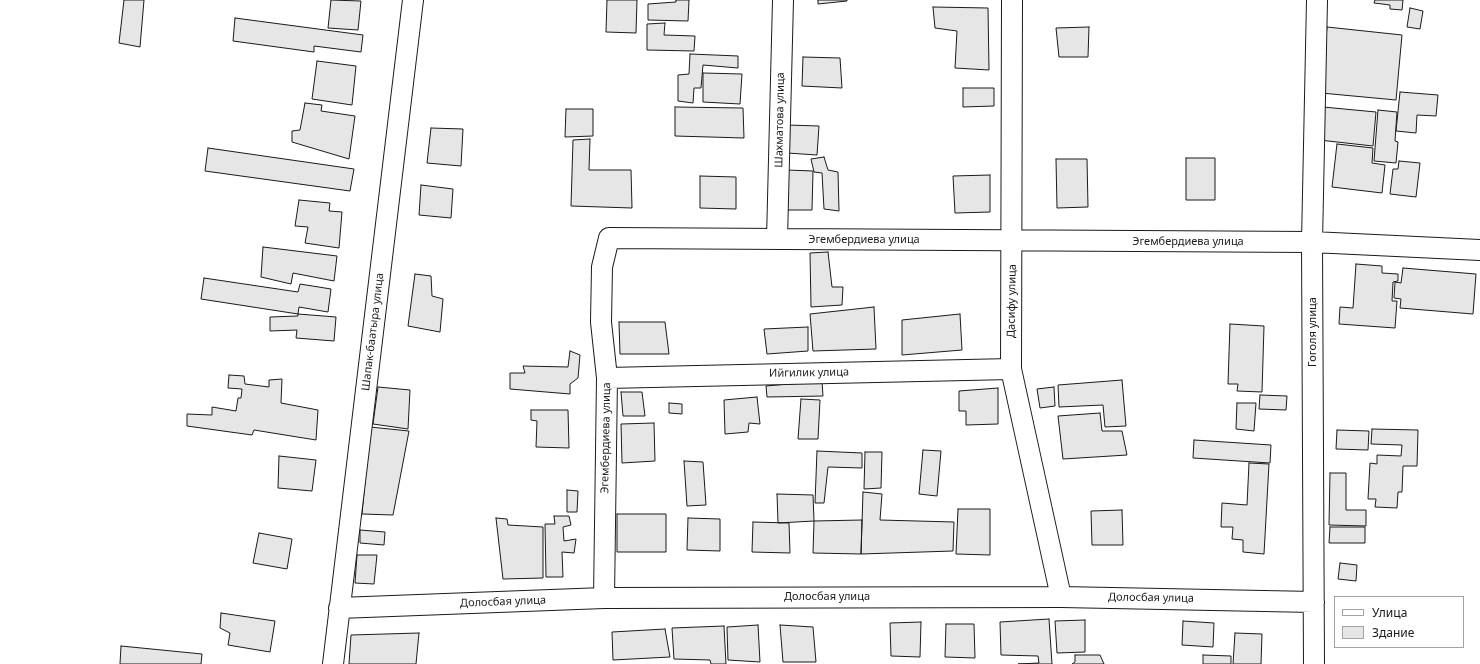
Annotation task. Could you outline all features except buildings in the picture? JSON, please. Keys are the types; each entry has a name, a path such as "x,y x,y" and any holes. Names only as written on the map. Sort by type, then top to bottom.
{"street":[{"name":"Шапак-баатыра улица","path":"333,664 412,0"},
{"name":"Шахматова улица","path":"777,239 783,0"},
{"name":"Дасифу улица","path":"1012,0 1013,241 1011,369 1062,597"},
{"name":"Гоголя улица","path":"1314,664 1312,242 1317,0"},
{"name":"Эгембердиева улица","path":"604,598 607,378 601,322 602,267 609,238 1312,242 1480,250"},
{"name":"Ийгилик улица","path":"607,378 1011,369"},
{"name":"Долосбая улица","path":"339,608 604,598 1062,597 1314,602"}]}
